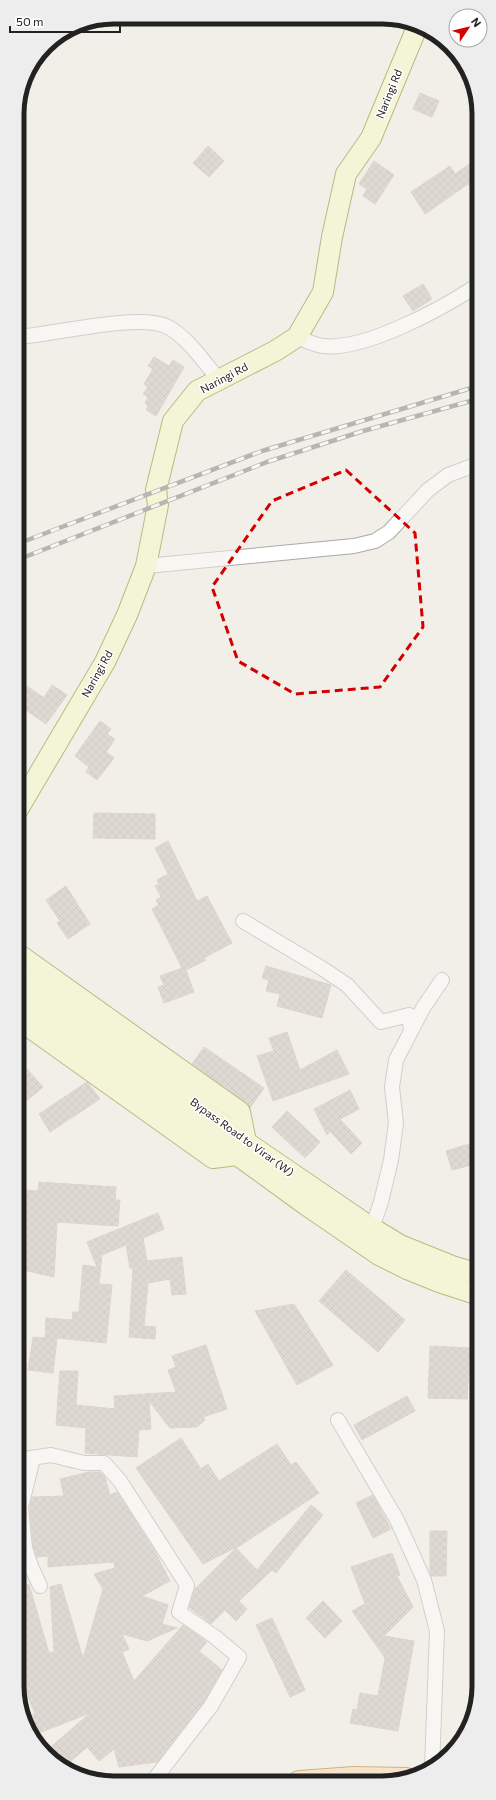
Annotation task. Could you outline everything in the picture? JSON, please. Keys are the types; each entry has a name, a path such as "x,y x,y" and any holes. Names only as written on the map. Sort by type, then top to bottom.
{"street":[{"name":"Naringi Rd","path":"24,801 105,662 146,566 158,504 156,490 173,421 197,391 275,351 297,337 323,292 332,237 346,174 371,138 416,31"},
{"path":"297,337 322,346 348,344 405,326 472,288"},
{"path":"24,336 128,322 152,322 168,326 180,336 219,380"},
{"path":"146,566 338,548 375,541 389,532 428,490 448,475 472,466"},
{"path":"243,921 347,985 381,1022 409,1015 411,1030"},
{"path":"24,958 240,1112 242,1148"},
{"path":"372,1228 381,1202 391,1160 396,1123 392,1087 396,1060 423,1008 442,980"},
{"name":"Bypass Road to Virar (W)","path":"24,982 154,1072 202,1119"},
{"path":"24,1005 109,1062 202,1119 242,1148 379,1255 420,1274 472,1293"},
{"path":"24,1023 213,1158 242,1148"},
{"name":"Bypass Road to Virar (W)","path":"242,1148 400,1246 452,1266 472,1272"},
{"path":"338,1420 397,1520 424,1580 437,1631 432,1760"},
{"path":"24,1459 51,1455 84,1463 104,1463 120,1481 185,1582 187,1586 179,1612 215,1637 239,1657 211,1706 157,1776"},
{"path":"24,1493 34,1458"},
{"path":"24,1540 31,1566 40,1586"}],"highlighted area":[{"path":"346,470 415,533 423,627 380,687 295,694 238,661 212,587 272,501"}],"building":[{"path":"420,93 439,101 432,117 413,109"},
{"path":"208,146 224,161 209,177 193,163"},
{"path":"374,161 394,175 375,204 363,196 367,189 359,184"},
{"path":"472,162 472,187 468,184 425,214 411,192 450,166 455,174"},
{"path":"423,284 432,299 413,311 403,296"},
{"path":"154,357 169,366 173,360 184,367 156,416 146,410 148,405 145,403 148,397 143,394 148,387 144,384 153,369 148,366"},
{"path":"24,684 44,698 52,685 67,695 46,724 24,709"},
{"path":"100,721 111,729 107,734 115,739 106,752 114,758 97,780 86,772 89,767 75,756"},
{"path":"94,813 155,814 155,839 93,838"},
{"path":"168,841 197,901 207,896 232,943 204,958 206,960 186,970 194,992 164,1003 158,987 164,985 160,976 182,968 152,909 159,905 156,900 161,897 155,886 159,884 157,880 168,874 155,848"},
{"path":"66,886 90,924 68,939 57,923 60,921 46,900"},
{"path":"266,966 331,985 322,1018 277,1006 280,994 266,991 269,980 262,978"},
{"path":"287,1032 300,1070 337,1050 349,1074 273,1101 257,1056 274,1051 269,1038"},
{"path":"204,1047 264,1088 250,1108 247,1103 192,1064"},
{"path":"27,1069 43,1087 24,1103 24,1072"},
{"path":"87,1082 100,1099 50,1132 39,1114"},
{"path":"350,1090 359,1109 340,1119 362,1143 351,1154 330,1131 327,1135 314,1109"},
{"path":"287,1111 320,1142 305,1158 272,1127"},
{"path":"472,1143 472,1165 452,1170 446,1151"},
{"path":"39,1182 116,1187 115,1200 120,1200 118,1226 57,1222 54,1277 24,1270 24,1233 27,1190 38,1191"},
{"path":"158,1213 164,1229 143,1238 147,1261 182,1257 186,1294 172,1295 170,1279 148,1283 144,1326 156,1327 155,1339 129,1337 133,1268 130,1268 126,1245 102,1255 99,1284 112,1285 106,1343 57,1338 53,1373 28,1370 33,1337 45,1338 46,1318 72,1320 73,1312 79,1312 83,1265 97,1267 87,1242"},
{"path":"346,1270 405,1320 378,1352 319,1301"},
{"path":"294,1304 333,1365 297,1385 255,1311"},
{"path":"206,1345 227,1409 203,1417 205,1420 197,1427 170,1428 149,1401 151,1429 139,1430 137,1457 85,1453 86,1428 56,1425 60,1371 78,1371 76,1405 115,1409 114,1396 176,1392 168,1370 176,1367 172,1356"},
{"path":"430,1346 470,1348 467,1399 428,1398"},
{"path":"407,1396 415,1411 362,1440 354,1425"},
{"path":"181,1438 201,1469 208,1464 219,1481 277,1444 291,1465 296,1462 319,1493 241,1545 203,1564 136,1468"},
{"path":"89,1472 100,1472 105,1477 110,1495 117,1492 153,1548 170,1581 142,1596 168,1605 162,1624 177,1628 147,1641 122,1634 129,1649 122,1652 134,1681 183,1625 207,1642 199,1651 222,1670 204,1701 157,1762 119,1767 114,1749 99,1761 87,1747 68,1763 49,1748 90,1713 38,1734 29,1716 35,1714 26,1692 25,1692 24,1585 29,1584 49,1653 54,1652 50,1587 61,1584 83,1658 103,1589 94,1574 115,1568 114,1562 48,1567 48,1556 37,1557 33,1546 30,1508 32,1497 64,1496 60,1479"},
{"path":"373,1495 391,1529 373,1538 356,1503"},
{"path":"311,1505 323,1515 276,1573 272,1570 239,1601 247,1609 236,1621 225,1610 211,1624 189,1607 195,1589 236,1548 257,1570"},
{"path":"430,1531 447,1531 446,1576 431,1576"},
{"path":"392,1553 400,1575 397,1576 413,1607 384,1636 414,1641 398,1731 350,1723 353,1709 357,1710 360,1693 378,1696 385,1658 352,1611 365,1604 351,1567"},
{"path":"323,1601 342,1621 325,1638 306,1618"},
{"path":"272,1618 305,1690 290,1697 256,1625"}],"railway":[{"path":"24,541 262,451 472,388"},
{"path":"24,557 267,462 363,431 472,401"}]}
